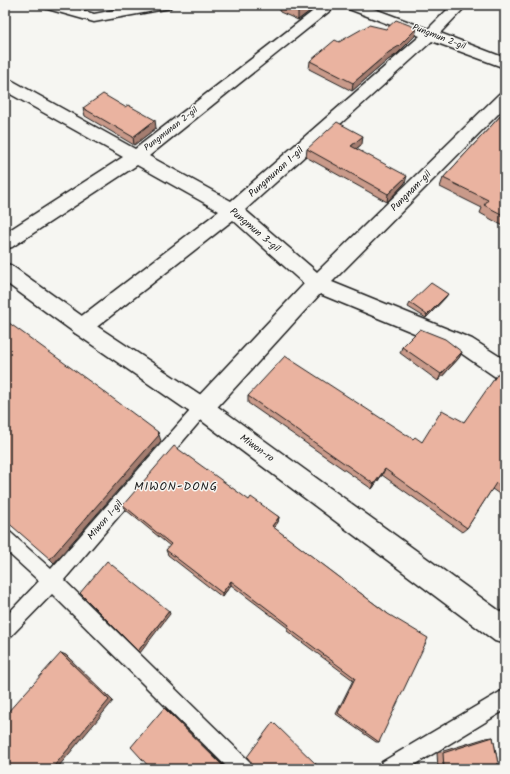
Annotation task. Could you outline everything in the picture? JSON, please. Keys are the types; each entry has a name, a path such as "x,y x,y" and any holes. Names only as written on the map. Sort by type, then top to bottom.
{"street":[{"path":"49,5 94,18 165,5"},
{"name":"Pungmunan 2-gil","path":"5,242 136,157 330,5"},
{"name":"Pungmun 2-gil","path":"351,5 505,63"},
{"name":"Pungmunan 1-gil","path":"82,327 233,210 431,34 460,5"},
{"name":"Pungmun 3-gil","path":"5,84 233,210 317,284 465,345 505,371"},
{"name":"Pungnam-gil","path":"202,408 317,284 505,98"},
{"name":"Miwon-ro","path":"5,271 82,327 202,408 505,631"}],"lane":[{"name":"Miwon 1-gil","path":"5,630 52,581 202,408"},
{"path":"5,539 52,581 243,769"},
{"path":"389,769 505,699"}],"building":[{"path":"283,5 308,5 298,12"},
{"path":"396,20 417,28 399,46 389,52 353,83 310,61 335,40 339,42 369,25 386,29"},
{"path":"103,94 125,107 128,105 155,120 133,137 83,108"},
{"path":"505,111 505,216 484,205 488,200 443,178"},
{"path":"337,122 363,136 351,146 407,176 388,194 307,149"},
{"path":"431,283 448,294 427,315 410,303"},
{"path":"5,320 158,432 157,433 159,435 50,559 5,520"},
{"path":"420,329 445,339 462,352 441,374 402,347"},
{"path":"285,356 413,439 415,437 422,442 442,410 464,422 499,372 505,374 505,490 496,483 467,528 385,469 374,484 248,396"},
{"path":"174,446 249,500 251,497 279,517 272,526 388,614 428,638 379,742 338,713 355,678 288,628 289,625 231,581 222,593 166,550 171,544 123,505"},
{"path":"107,561 169,611 138,651 80,593"},
{"path":"61,653 109,700 54,766 56,769 5,769 5,713 6,714"},
{"path":"164,708 226,769 151,769 131,747"},
{"path":"273,722 321,769 253,769 251,762 247,757"},
{"path":"493,737 499,769 444,769 443,753"}],"district":[{"name":"MIWON-DONG","path":"176,486"}]}
